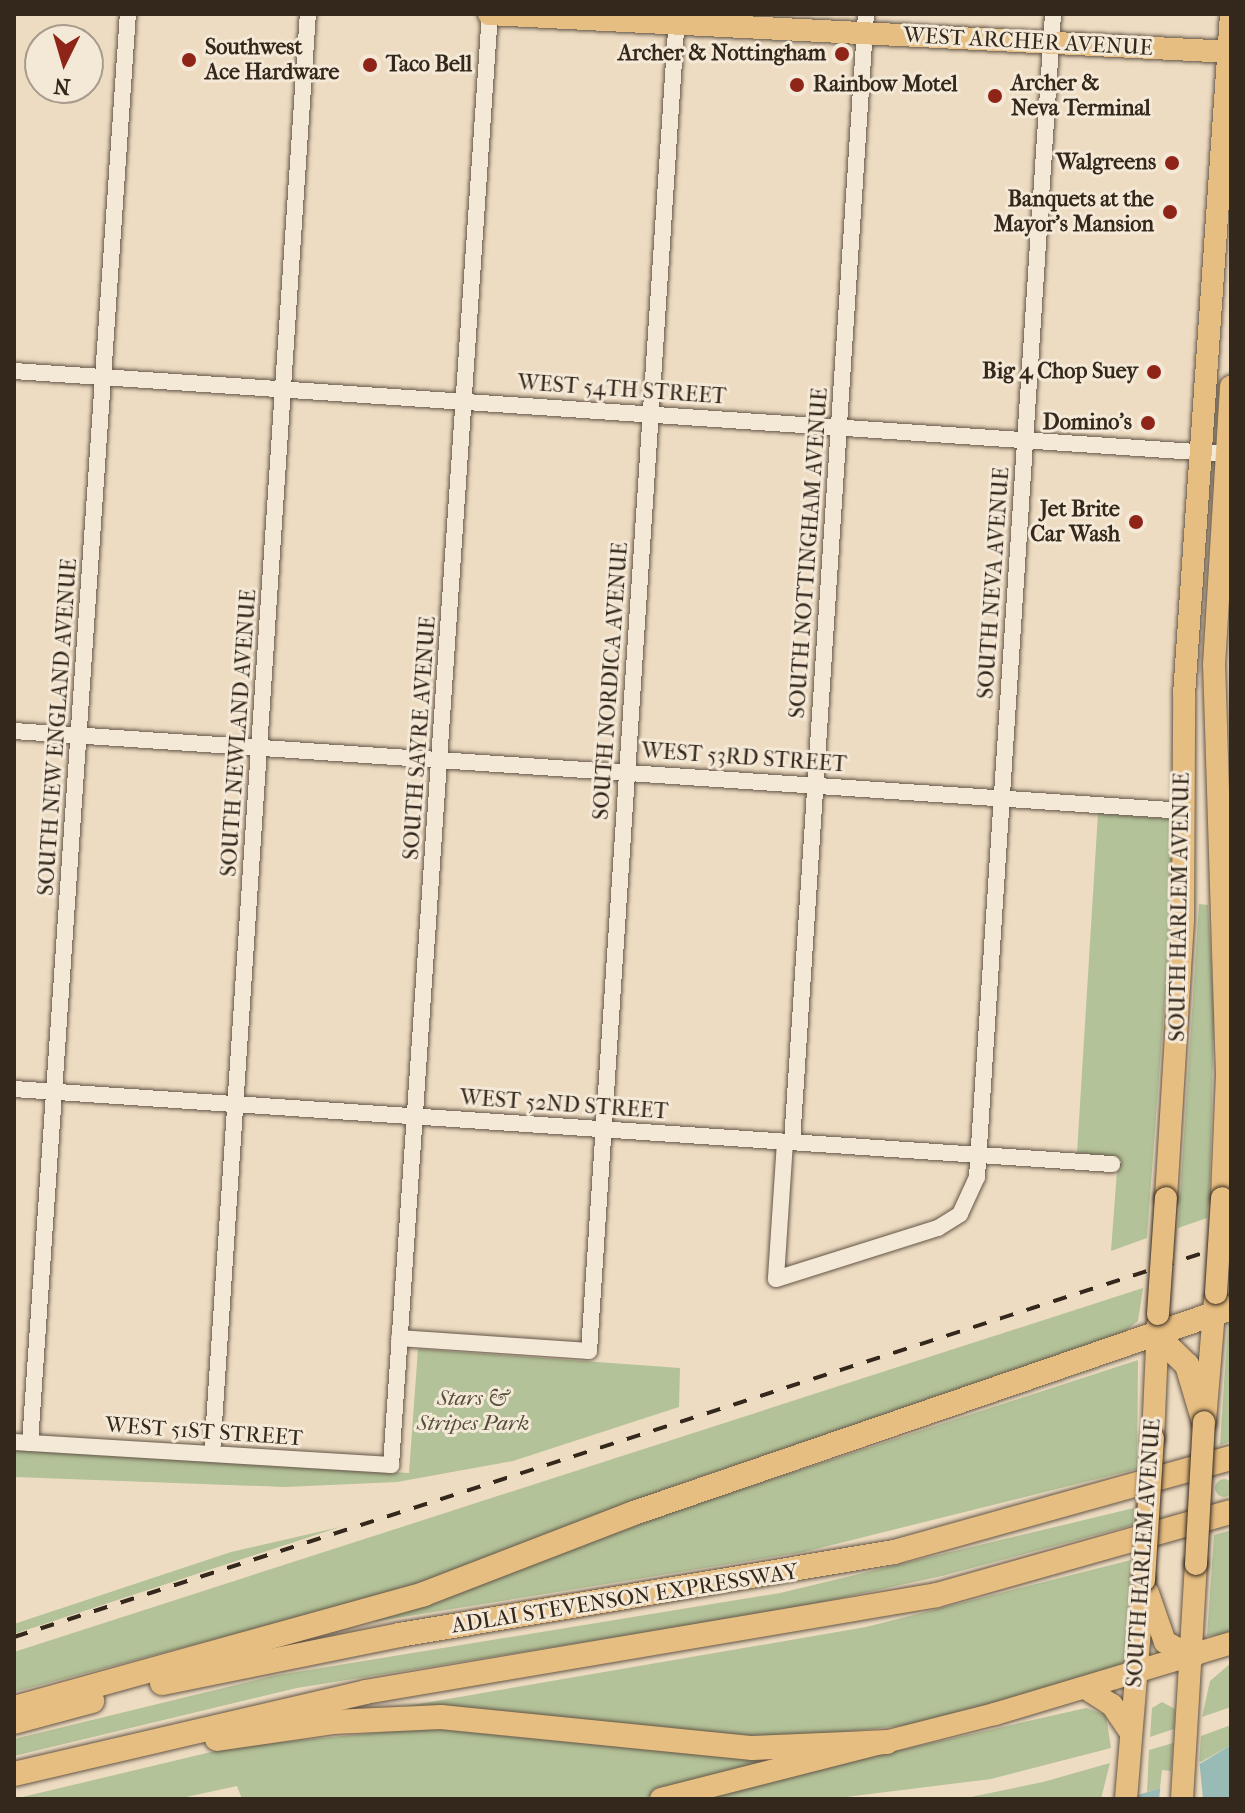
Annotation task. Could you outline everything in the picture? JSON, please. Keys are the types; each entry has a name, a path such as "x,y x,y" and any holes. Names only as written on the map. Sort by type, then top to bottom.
{"highway":[{"path":"14,1708 394,1603 631,1514 1158,1325 1222,1295"},
{"path":"1158,1325 1187,1365 1204,1422"},
{"name":"ADLAI STEVENSON EXPRESSWAY","path":"14,1722 269,1659 894,1552 1231,1458"},
{"path":"14,1774 365,1692 937,1595 1231,1512"},
{"path":"14,1774 281,1728 387,1718 497,1720 752,1748 887,1742"}],"main road":[{"name":"WEST ARCHER AVENUE","path":"490,14 865,24 1051,43 1230,52"},
{"name":"SOUTH HARLEM AVENUE","path":"1126,1799 1144,1580 1166,1198 1184,811 1184,695 1198,528 1231,14"},
{"name":"SOUTH HARLEM AVENUE","path":"1182,1799 1193,1657 1204,1422 1222,1295 1227,1076 1214,763 1231,387"},
{"path":"1144,1580 1159,1632 1193,1657"},
{"path":"661,1799 1087,1689 1231,1643"},
{"path":"1087,1689 1112,1705 1131,1733"}],"street":[{"name":"SOUTH NEW ENGLAND AVENUE","path":"22,1442 54,1092 128,14"},
{"name":"SOUTH NEWLAND AVENUE","path":"212,1454 308,14"},
{"name":"SOUTH SAYRE AVENUE","path":"391,1465 490,14"},
{"name":"SOUTH NEVA AVENUE","path":"776,1279 938,1228 972,1195 979,1155 1053,14"},
{"name":"SOUTH NORDICA AVENUE","path":"399,1338 589,1351 677,19"},
{"name":"SOUTH NOTTINGHAM AVENUE","path":"776,1279 815,785 865,24"},
{"name":"WEST 54TH STREET","path":"14,371 1226,454"},
{"path":"1198,528 1226,530"},
{"name":"WEST 53RD STREET","path":"14,731 1184,811"},
{"name":"WEST 52ND STREET","path":"14,1089 1112,1164"},
{"name":"WEST 51ST STREET","path":"22,1442 391,1465"}],"green space":[{"path":"1098,813 1171,819 1174,875 1147,1238 1111,1251 1118,1157 1077,1153"},
{"path":"1199,904 1208,905 1214,1014 1210,1178 1207,1218 1178,1228"},
{"path":"1143,1288 1138,1321 1119,1336 688,1481 416,1586 14,1692 14,1652"},
{"path":"1231,1322 1231,1441 1220,1445 1228,1323"},
{"name":"Stars & Stripes Park","path":"418,1349 680,1368 679,1407 513,1461 397,1482 285,1487 14,1477 14,1447 409,1473"},
{"path":"1138,1360 1137,1469 804,1552 372,1622 674,1511"},
{"path":"1224,1479 1233,1488 1224,1497 1215,1488"},
{"path":"1134,1508 1133,1525 942,1576 786,1610 297,1688 14,1756 14,1739 272,1676 780,1593"},
{"path":"340,1527 14,1634 14,1624 231,1552"},
{"path":"1231,1530 1231,1634 1207,1636 1214,1535"},
{"path":"1131,1560 1124,1668 919,1724 758,1741 378,1711 866,1627"},
{"path":"1231,1663 1231,1707 1202,1717 1210,1681"},
{"path":"1162,1702 1175,1709 1174,1729 1150,1737 1152,1708"},
{"path":"1086,1708 1106,1715 1111,1748 991,1779 830,1799 684,1799"},
{"path":"1231,1725 1231,1745 1199,1763 1201,1736"},
{"path":"425,1728 764,1761 764,1768 639,1799 242,1799 237,1786 177,1799 14,1799 232,1747"},
{"path":"1173,1743 1171,1771 1162,1770 1160,1788 1147,1792 1149,1750"},
{"path":"1110,1763 1101,1799 961,1799 1043,1782"}],"water":[{"path":"1231,1745 1231,1799 1126,1799 1160,1788"}],"pier":[{"path":"1199,1758 1203,1799 1159,1799 1161,1783"}],"railway":[{"path":"14,1637 1231,1244"}],"place":[{"name":"Archer & Nottingham","path":"842,54"},
{"name":"Southwest Ace Hardware","path":"189,60"},
{"name":"Taco Bell","path":"370,65"},
{"name":"Rainbow Motel","path":"797,85"},
{"name":"Archer & Neva Terminal","path":"995,96"},
{"name":"Walgreens","path":"1172,163"},
{"name":"Banquets at the Mayor's Mansion","path":"1170,212"},
{"name":"Big 4 Chop Suey","path":"1154,372"},
{"name":"Domino's","path":"1148,423"},
{"name":"Jet Brite Car Wash","path":"1136,522"}]}
